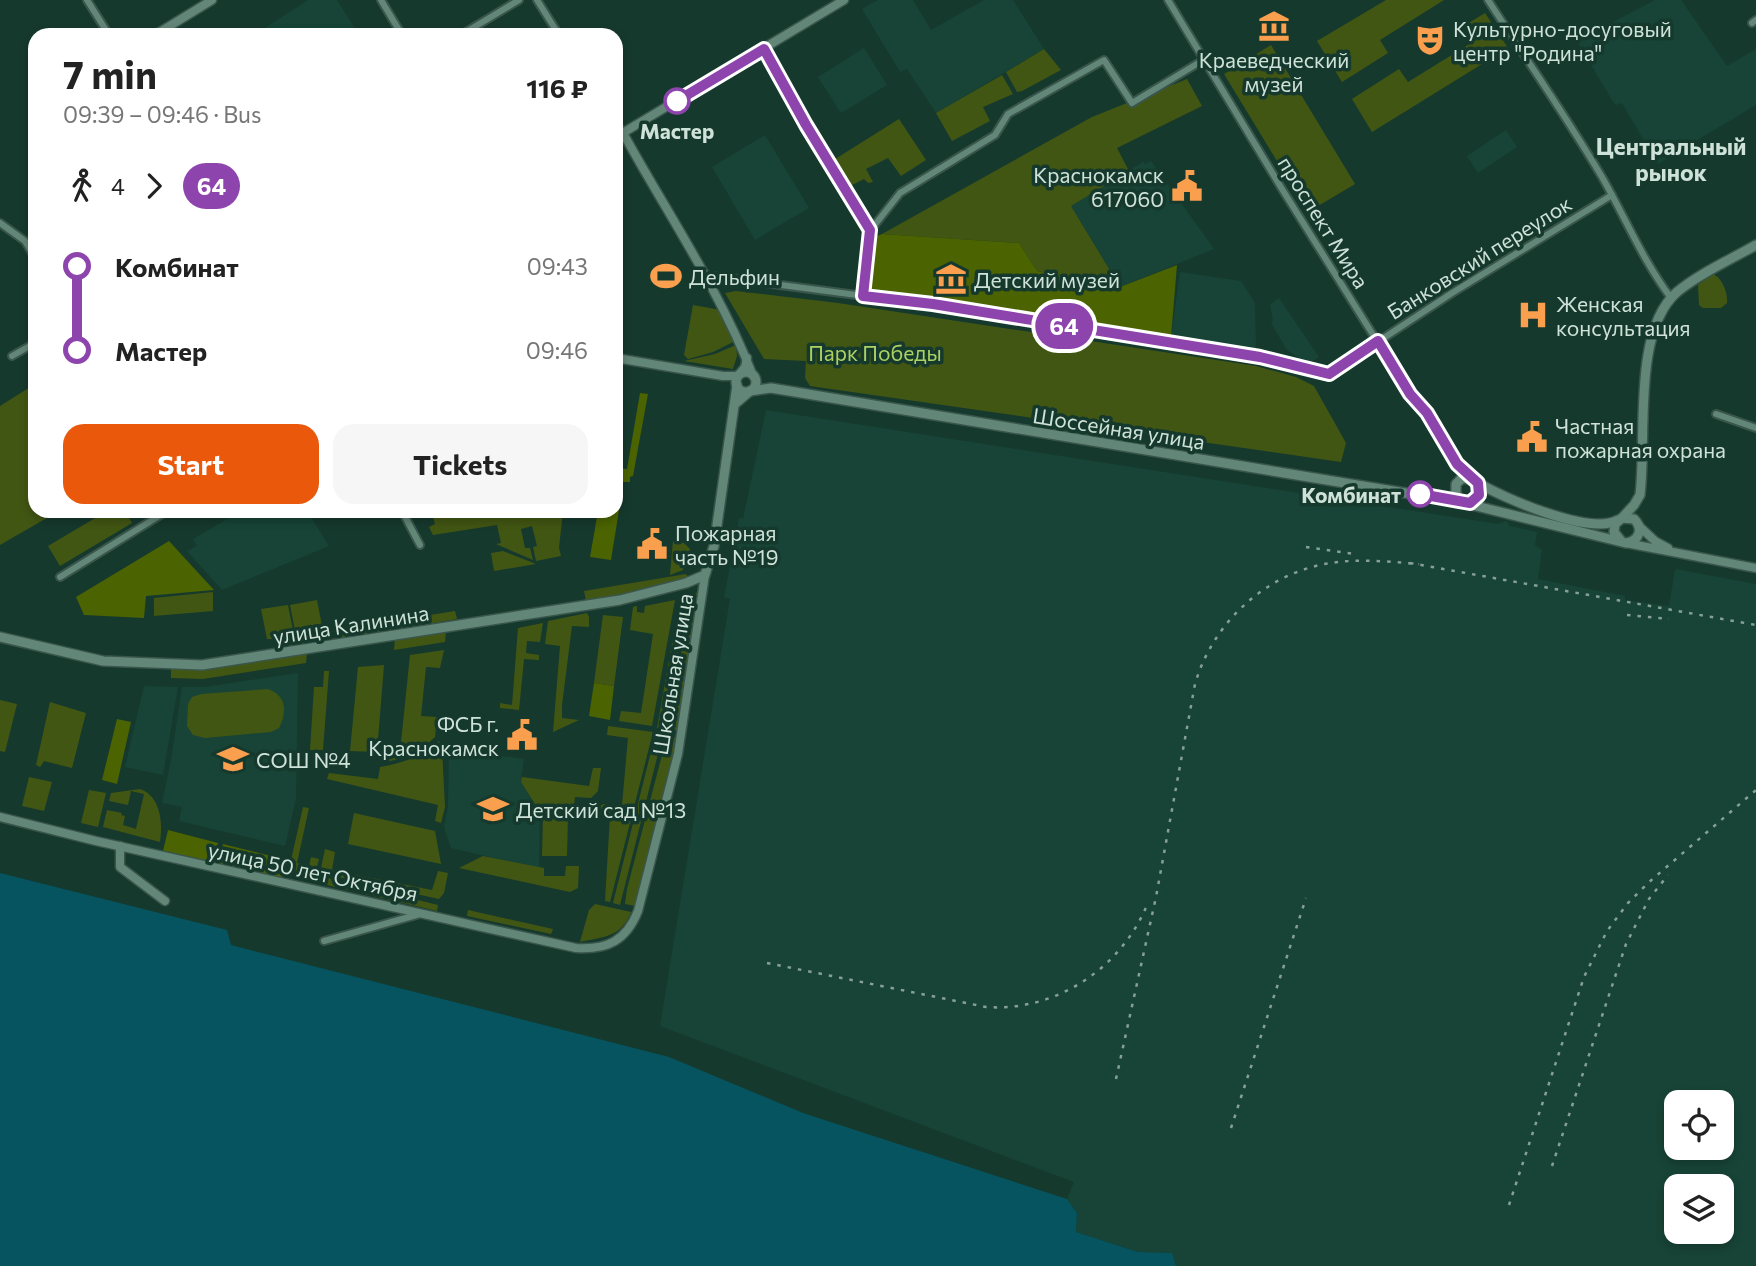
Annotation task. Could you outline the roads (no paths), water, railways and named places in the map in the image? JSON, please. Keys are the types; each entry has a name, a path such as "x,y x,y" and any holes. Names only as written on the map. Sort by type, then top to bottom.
{"main road":[{"path":"1640,495 1620,519 1614,532 1624,542 1637,538 1639,526 1650,343 1660,314 1671,298 1683,288 1756,245"},
{"path":"747,373 771,388 743,392 737,381 747,373"},
{"path":"735,405 755,384 753,376"},
{"name":"Школьная улица","path":"705,575 714,546 737,381"},
{"name":"Шоссейная улица","path":"771,388 1438,497 1624,542"},
{"path":"1438,497 1449,492 1462,478 1474,480 1511,500 1546,513 1603,524 1620,519 1634,519 1639,526"},
{"path":"1455,484 1456,496 1464,503 1474,501 1479,495 1474,480"},
{"name":"улица Калинина","path":"0,637 112,662 202,665 620,600 686,583 705,575"}],"street":[{"path":"87,0 105,28"},
{"path":"166,28 212,0"},
{"path":"381,0 398,28"},
{"path":"473,28 519,0"},
{"path":"537,0 555,28"},
{"path":"623,133 845,0"},
{"name":"проспект Мира","path":"1168,0 1410,394 1427,413 1453,459 1457,472 1455,484"},
{"path":"1490,1 1576,132 1652,272 1671,298"},
{"path":"764,49 806,125 870,230"},
{"path":"704,275 863,296 870,230 900,193 995,135 1008,114 1104,60 1132,103 1205,59"},
{"path":"623,142 704,275 747,358 753,376"},
{"name":"Банковский переулок","path":"863,296 933,304 1260,357 1329,374 1612,195"},
{"path":"0,223 28,246"},
{"path":"12,356 28,347"},
{"path":"623,359 723,376 737,381 747,358"},
{"path":"1716,414 1756,428"},
{"name":"проспект Мира","path":"1453,459 1474,480"},
{"path":"60,577 156,518"},
{"path":"406,518 420,545"},
{"name":"Шоссейная улица","path":"1639,526 1655,541 1677,553"},
{"name":"Шоссейная улица","path":"1624,542 1756,568"},
{"name":"Школьная улица","path":"618,940 631,928 638,911 678,754 705,575"},
{"name":"улица 50 лет Октября","path":"0,817 576,948 593,949 618,940"},
{"path":"120,846 120,867 165,901"},
{"path":"324,941 424,913"}],"water":[{"path":"0,873 227,930 231,945 669,1057 803,1113 1067,1199 1077,1213 1076,1232 1138,1252 1172,1253 1176,1266 0,1266"}],"railway":[{"path":"1306,547 1355,554"},
{"path":"1116,1079 1156,897 1195,684 1216,638 1248,601 1290,575 1338,562 1419,564"},
{"path":"1410,563 1756,625"},
{"path":"1627,615 1669,619"},
{"path":"1509,1205 1584,977 1607,931 1628,903 1648,883 1756,790"},
{"path":"1552,1166 1626,944 1649,899 1668,875"},
{"path":"1231,1128 1306,898"},
{"path":"767,963 986,1007 1012,1007 1061,994 1083,982 1121,948 1147,905"}],"place":[{"name":"Краеведческий музей","path":"1274,26"},
{"name":"Культурно-досуговый центр \"Родина\"","path":"1430,40"},
{"name":"Мастер","path":"677,101"},
{"name":"Краснокамск 617060","path":"1187,186"},
{"name":"Дельфин","path":"666,276"},
{"name":"Детский музей","path":"951,279"},
{"name":"Женская консультация","path":"1533,315"},
{"name":"Частная пожарная охрана","path":"1532,437"},
{"name":"Комбинат","path":"1420,494"},
{"name":"Пожарная часть №19","path":"652,544"},
{"name":"ФСБ г. Краснокамск","path":"522,735"},
{"name":"СОШ №4","path":"233,759"},
{"name":"Детский сад №13","path":"493,809"}],"district":[{"name":"Центральный рынок","path":"1671,159"}],"park label":[{"name":"Парк Победы","path":"875,352"}]}
